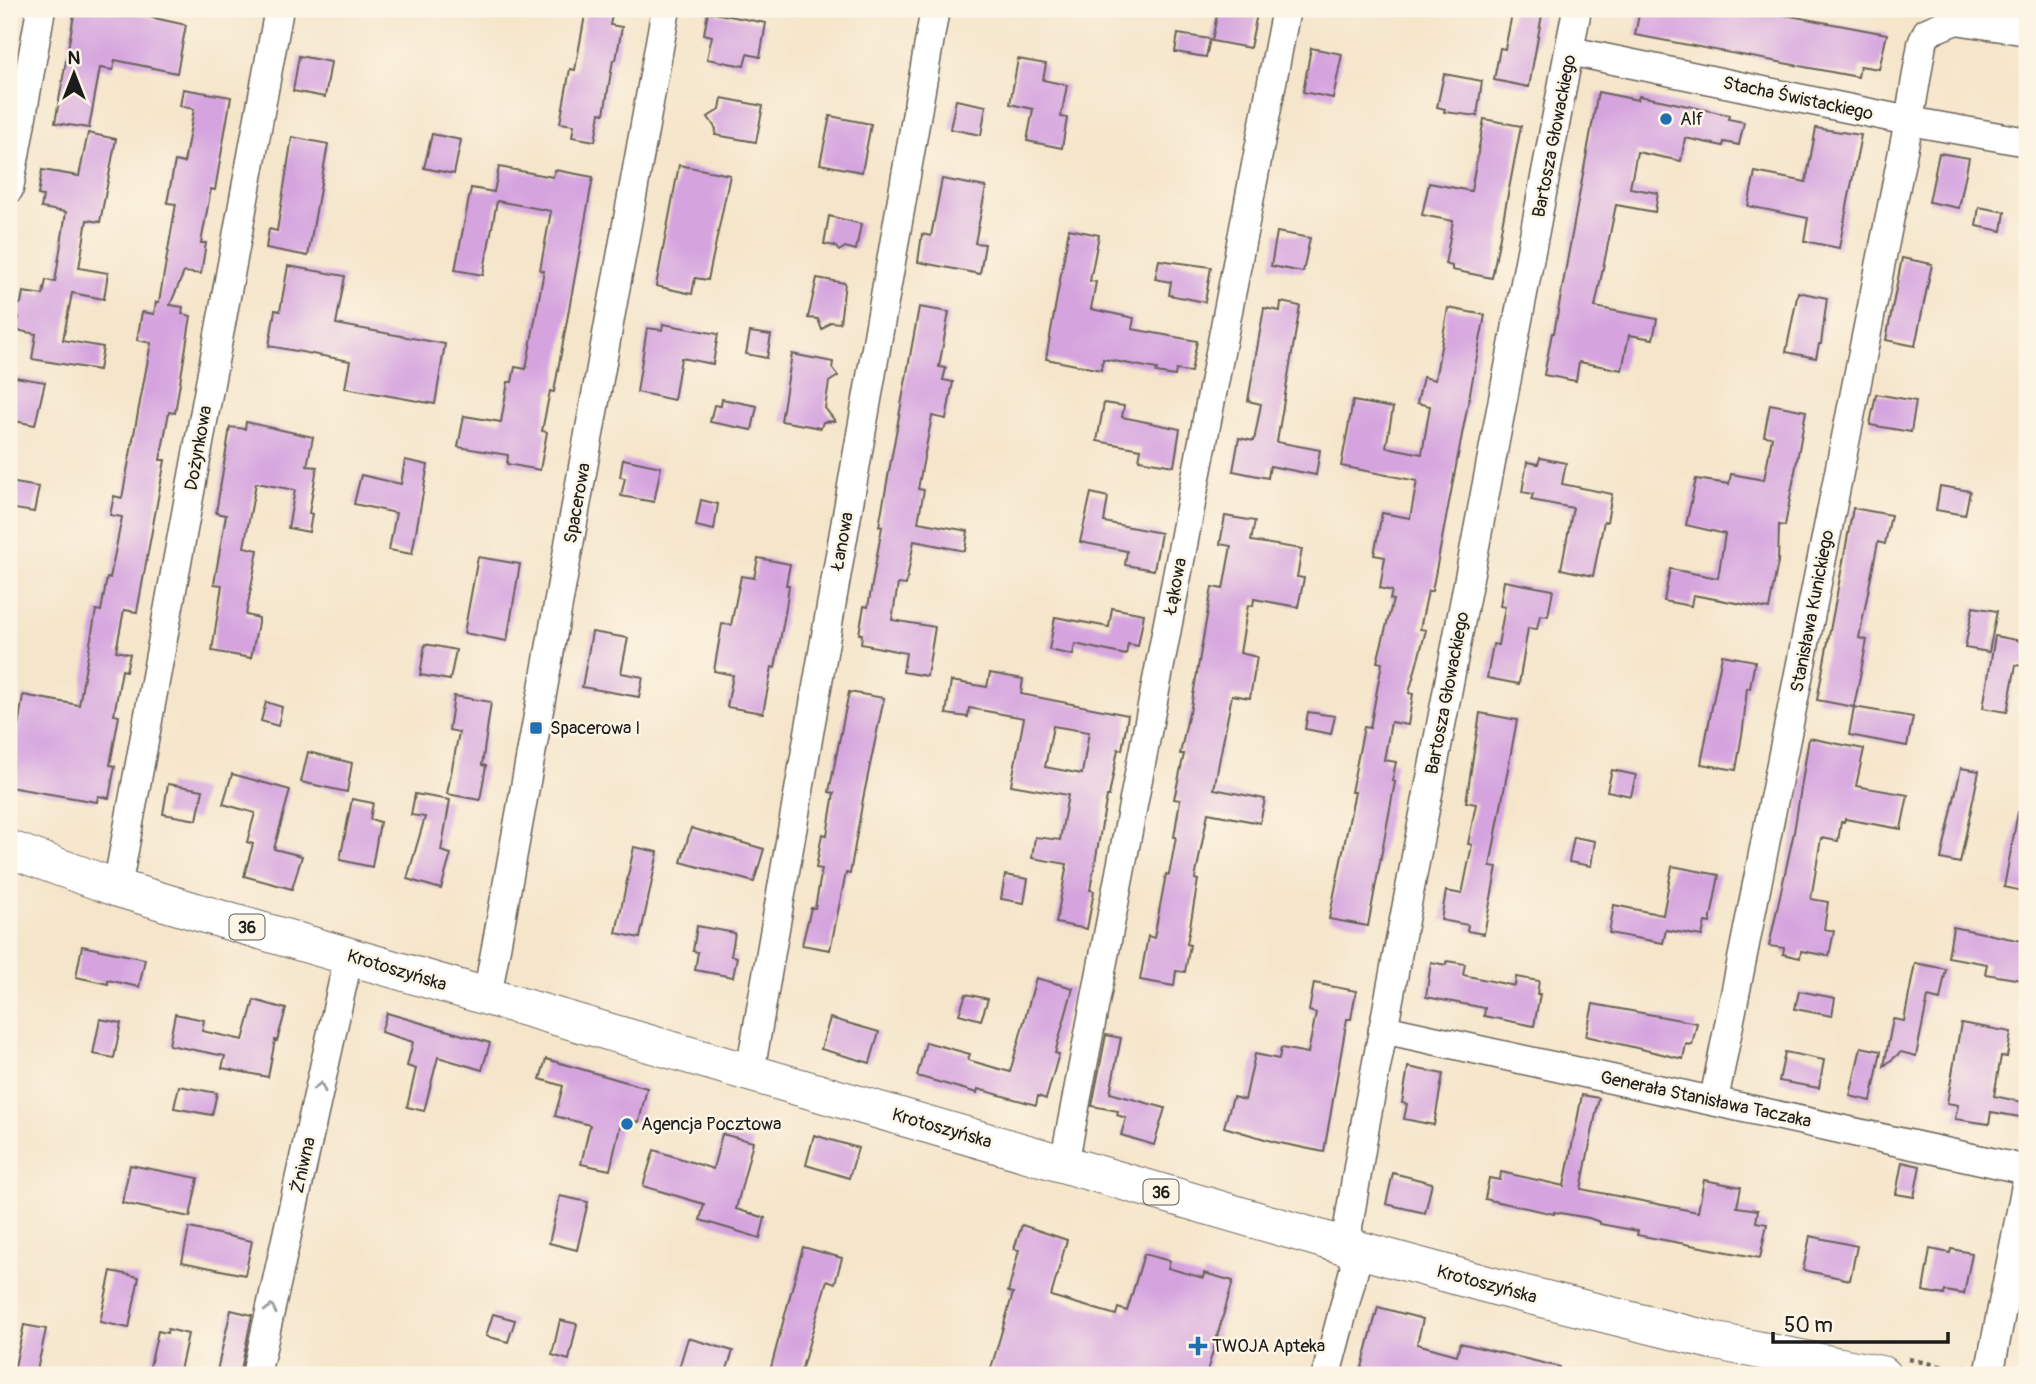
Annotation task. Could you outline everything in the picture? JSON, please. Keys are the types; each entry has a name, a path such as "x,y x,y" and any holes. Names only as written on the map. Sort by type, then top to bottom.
{"main road":[{"name":"Krotoszyńska","path":"9,849 117,888 1349,1247 1714,1341 1883,1375"}],"street":[{"path":"9,189 41,9"},
{"name":"Dożynkowa","path":"117,888 279,9"},
{"name":"Spacerowa","path":"487,997 666,9"},
{"name":"Łanowa","path":"750,1072 934,9"},
{"name":"Łąkowa","path":"1064,1164 1286,9"},
{"name":"Bartosza Głowackiego","path":"1326,1375 1355,1266 1349,1247 1350,1213 1577,9"},
{"name":"Stanisława Kunickiego","path":"1714,1100 1909,121 1922,44 1927,32 1956,20 2027,31"},
{"name":"Stacha Świstackiego","path":"1570,51 1909,121 2027,142"},
{"name":"Żniwna","path":"256,1375 349,956"},
{"name":"Generała Stanisława Taczaka","path":"1383,1029 2027,1170"},
{"path":"1989,1375 2027,1180"}],"building":[{"path":"75,9 124,9 123,11 186,25 177,73 115,60 113,70 100,68 89,128 55,123"},
{"path":"1218,9 1258,9 1250,48 1212,41"},
{"path":"1513,9 1543,9 1529,87 1494,80 1500,48 1505,49"},
{"path":"1640,9 1753,9 1887,34 1879,69 1860,66 1858,77 1635,35"},
{"path":"586,10 612,15 610,25 622,27 616,60 613,60 604,114 600,113 595,141 572,137 574,125 560,123 570,69 575,70"},
{"path":"708,12 766,23 760,57 747,54 744,66 707,59 712,36 704,34"},
{"path":"1178,34 1210,39 1206,57 1175,52"},
{"path":"1311,48 1342,54 1333,98 1303,92"},
{"path":"299,56 331,62 325,97 293,91"},
{"path":"1018,59 1046,64 1043,80 1067,85 1061,117 1067,118 1062,148 1027,141 1033,109 1010,104"},
{"path":"1444,74 1482,81 1477,116 1444,112 1445,109 1437,107"},
{"path":"183,89 231,97 215,190 211,189 201,243 206,243 201,274 184,272 170,305 183,307 182,314 191,316 175,413 169,412 160,460 165,460 137,612 124,610 116,651 130,654 126,671 122,670 114,715 119,716 110,765 115,766 109,798 98,796 97,802 9,787 23,695 79,705 96,610 101,611 122,517 110,515 114,496 122,498 151,343 137,340 142,312 154,314 156,302 159,302 176,204 167,203 175,161 184,163 194,109 180,106"},
{"path":"1598,92 1638,100 1639,96 1665,101 1729,115 1728,119 1744,122 1739,145 1724,142 1723,146 1685,138 1681,161 1637,152 1630,188 1658,193 1655,212 1616,205 1595,307 1657,319 1653,339 1629,335 1622,370 1579,362 1576,381 1544,375"},
{"path":"722,98 763,106 756,142 715,135 716,129 708,117 720,109"},
{"path":"956,100 986,106 981,135 950,129"},
{"path":"830,116 871,124 862,172 820,164"},
{"path":"1484,119 1521,126 1492,278 1452,270 1452,266 1445,264 1453,221 1422,215 1429,183 1471,191"},
{"path":"1816,128 1861,135 1839,248 1804,241 1808,218 1748,206 1755,172 1806,182"},
{"path":"88,133 116,139 100,222 87,220 79,268 108,273 104,299 72,293 63,340 103,347 99,370 32,359 36,334 16,330 19,317 13,309 21,303 23,292 43,295 46,280 55,282 66,212 41,208 43,196 38,195 42,170 79,176"},
{"path":"432,134 461,140 454,174 424,168"},
{"path":"292,137 328,144 308,256 266,248 269,229 277,231"},
{"path":"1939,153 1969,158 1959,208 1929,202"},
{"path":"679,165 730,175 708,280 695,278 692,294 656,286"},
{"path":"499,167 553,177 555,170 593,177 554,392 550,391 542,431 547,432 540,470 507,464 508,455 458,447 464,416 501,422 508,382 512,382 515,367 526,369 544,271 540,270 551,211 497,201 483,275 455,270 471,188 494,192"},
{"path":"942,179 986,187 975,243 985,244 980,274 918,262 922,234 931,236"},
{"path":"1979,207 2005,212 2002,231 1976,226"},
{"path":"829,216 861,224 856,250 845,247 839,251 835,246 824,244"},
{"path":"1069,229 1099,235 1090,281 1096,282 1091,309 1134,318 1132,329 1197,341 1191,372 1176,370 1175,376 1156,373 1157,369 1103,359 1101,370 1046,359"},
{"path":"1277,232 1310,238 1303,272 1271,266"},
{"path":"1902,258 1932,264 1915,346 1886,340"},
{"path":"1159,260 1211,267 1205,302 1169,295 1171,282 1155,279"},
{"path":"288,266 345,276 336,324 445,344 435,404 345,388 350,361 269,346 275,310 280,311"},
{"path":"817,278 845,283 840,323 830,322 822,330 818,319 808,318"},
{"path":"1798,292 1827,298 1821,344 1816,358 1786,352"},
{"path":"1281,302 1300,306 1277,442 1320,450 1316,475 1270,466 1268,478 1233,471 1239,438 1254,441 1261,404 1248,401 1264,308 1280,311"},
{"path":"919,307 949,312 939,367 946,368 943,380 953,382 946,419 932,416 918,489 924,490 918,522 968,531 965,551 914,541 906,585 898,584 892,620 935,627 927,676 903,672 906,653 861,644 862,634 859,634 864,606 868,607 882,527 879,526"},
{"path":"1448,308 1485,315 1432,591 1428,591 1420,629 1426,630 1409,693 1413,694 1408,725 1391,722 1384,760 1396,762 1392,781 1395,782 1368,926 1329,919 1355,792 1351,792 1364,727 1370,728 1382,663 1377,662 1393,600 1390,599 1392,591 1380,588 1385,557 1374,555 1382,513 1410,518 1417,481 1341,466 1353,401 1393,408 1386,447 1422,454 1430,406 1417,403 1423,377 1435,380"},
{"path":"663,324 718,334 713,364 681,358 674,400 637,392 647,328 662,330"},
{"path":"750,332 771,335 767,358 746,354"},
{"path":"792,354 833,362 832,368 838,376 829,382 825,408 835,421 823,422 821,428 781,421"},
{"path":"9,376 45,382 35,425 9,420"},
{"path":"1876,394 1916,401 1911,432 1870,425"},
{"path":"722,399 757,406 752,430 710,422 714,405 721,406"},
{"path":"1104,403 1124,406 1122,417 1180,429 1174,466 1139,460 1141,449 1097,441"},
{"path":"1770,404 1806,411 1785,526 1779,525 1778,562 1769,609 1693,595 1691,606 1664,601 1670,569 1718,578 1725,534 1686,525 1696,479 1729,484 1731,474 1764,480 1772,437 1764,436"},
{"path":"246,422 313,437 307,466 317,467 309,513 312,514 309,532 288,528 295,490 256,483 244,547 258,550 246,615 259,618 251,658 212,651 222,585 214,584 226,515 216,513 230,427 245,429"},
{"path":"1540,458 1566,463 1562,484 1612,494 1593,576 1561,569 1573,508 1531,500 1533,494 1522,492 1527,462 1538,464"},
{"path":"623,459 661,467 654,502 621,496 625,478 620,477"},
{"path":"405,460 428,465 412,554 389,550 396,513 354,504 361,475 401,484"},
{"path":"9,482 39,487 34,512 9,508"},
{"path":"1940,486 1970,491 1965,515 1936,510"},
{"path":"1091,493 1108,497 1104,522 1161,533 1154,570 1125,565 1127,551 1080,542"},
{"path":"701,500 718,504 714,530 696,526"},
{"path":"1853,508 1891,515 1885,544 1878,542 1859,638 1867,640 1854,707 1817,700"},
{"path":"1225,516 1255,521 1251,541 1302,549 1297,577 1304,578 1298,607 1254,599 1253,606 1248,605 1240,653 1257,657 1250,698 1232,695 1214,789 1265,799 1260,823 1208,813 1195,879 1198,880 1185,972 1176,971 1174,986 1140,980 1148,936 1154,938 1176,837 1180,800 1174,799 1184,754 1180,754 1190,713 1212,587 1223,589 1231,546 1220,544"},
{"path":"478,557 520,564 507,641 464,633"},
{"path":"758,558 790,564 786,608 763,713 727,707 733,675 714,671 722,624 731,625 741,576 754,578"},
{"path":"1504,581 1553,590 1548,616 1540,615 1537,629 1528,628 1519,684 1487,678 1493,644 1498,645 1505,607 1500,606"},
{"path":"1973,607 1997,611 1989,652 1965,648"},
{"path":"1112,608 1144,614 1138,646 1128,644 1126,655 1075,644 1073,655 1049,650 1055,617 1109,627"},
{"path":"592,632 628,638 621,673 643,677 639,697 582,687"},
{"path":"1995,636 2027,642 2027,667 2016,665 2007,712 1983,708"},
{"path":"425,644 456,650 450,680 420,675"},
{"path":"1722,655 1755,661 1750,688 1747,688 1736,770 1701,764"},
{"path":"990,673 1023,679 1021,694 1128,715 1122,750 1118,749 1107,796 1090,890 1094,891 1087,929 1056,923 1067,864 1032,858 1035,837 1060,840 1068,795 1011,785 1024,718 969,708 968,717 946,714 951,681 987,687","holes":["1053,726 1089,732 1082,774 1045,767"]},
{"path":"849,692 884,698 850,874 846,873 830,950 802,945 811,908 815,908 822,869 816,868 822,834 827,835 834,793 829,792"},
{"path":"454,696 491,702 482,765 486,766 480,800 447,794 459,732 449,730"},
{"path":"266,702 282,707 278,726 261,721"},
{"path":"1854,707 1913,717 1907,746 1849,735"},
{"path":"1308,712 1335,716 1331,734 1305,729"},
{"path":"1480,713 1517,720 1490,866 1497,867 1484,934 1467,931 1468,925 1441,920 1446,891 1462,894 1472,845 1468,844 1476,804 1466,802"},
{"path":"1809,738 1864,749 1856,786 1908,795 1901,829 1845,819 1841,822 1838,841 1821,838 1811,899 1828,902 1824,929 1834,931 1829,956 1801,951 1800,958 1783,954 1784,948 1769,946 1794,832"},
{"path":"308,752 352,763 347,792 301,782"},
{"path":"1961,768 1979,771 1960,863 1941,859"},
{"path":"1612,770 1636,775 1631,796 1607,791"},
{"path":"232,774 290,790 274,849 302,856 292,889 244,876 253,844 247,842 255,813 223,804"},
{"path":"168,784 203,790 197,820 163,814"},
{"path":"415,794 450,800 441,851 451,854 441,889 407,879 425,817 411,815"},
{"path":"352,799 373,803 370,819 380,822 372,867 340,860"},
{"path":"2018,812 2027,813 2027,892 2004,887"},
{"path":"691,828 764,849 754,882 681,862"},
{"path":"1574,837 1595,841 1591,866 1569,862"},
{"path":"634,847 658,852 640,938 616,933"},
{"path":"1672,866 1719,875 1710,923 1705,922 1702,936 1666,930 1663,943 1609,933 1614,905 1663,915"},
{"path":"1005,875 1028,879 1024,903 1001,899"},
{"path":"697,926 735,933 731,956 737,957 733,977 695,970 698,952 693,951"},
{"path":"1953,927 2027,942 2022,980 1985,974 1987,964 1948,957"},
{"path":"82,946 145,959 139,987 76,977"},
{"path":"1447,961 1465,964 1463,975 1515,986 1516,977 1539,981 1537,994 1540,994 1534,1026 1484,1016 1485,1008 1426,997 1431,962 1446,965"},
{"path":"1915,963 1946,969 1940,1000 1928,997 1916,1056 1901,1052 1884,1066 1893,1019 1904,1021"},
{"path":"1036,978 1073,988 1055,1053 1059,1054 1046,1099 1038,1096 1036,1105 978,1089 977,1093 917,1076 926,1042 970,1054 968,1060 1010,1072"},
{"path":"1314,983 1356,991 1351,1019 1347,1019 1324,1152 1275,1142 1224,1127 1233,1097 1245,1100 1255,1054 1279,1059 1281,1048 1308,1053 1316,1013 1309,1011"},
{"path":"1799,991 1835,998 1832,1016 1795,1009"},
{"path":"966,994 988,999 981,1020 959,1014"},
{"path":"254,1000 286,1009 277,1041 275,1040 268,1077 222,1068 225,1056 169,1045 175,1014 204,1020 202,1031 243,1040"},
{"path":"1593,1004 1697,1023 1692,1045 1686,1044 1683,1059 1586,1036"},
{"path":"387,1013 490,1043 482,1070 438,1057 424,1111 407,1107 416,1069 407,1066 413,1042 381,1032"},
{"path":"830,1018 879,1032 870,1063 821,1049"},
{"path":"100,1019 121,1023 114,1058 93,1054"},
{"path":"1961,1023 2011,1032 2007,1057 2001,1056 1994,1096 2027,1103 2026,1118 1991,1112 1989,1124 1955,1119 1958,1105 1947,1103"},
{"path":"1106,1035 1121,1038 1110,1093 1165,1108 1154,1145 1121,1135 1126,1118 1117,1115 1118,1111 1092,1106"},
{"path":"1861,1047 1881,1051 1871,1101 1850,1096"},
{"path":"1785,1052 1824,1060 1819,1088 1779,1081"},
{"path":"546,1059 647,1088 639,1122 622,1118 610,1170 581,1164 590,1125 555,1116 563,1086 540,1079"},
{"path":"1408,1067 1443,1074 1434,1125 1404,1119 1407,1104 1402,1103"},
{"path":"179,1086 217,1093 212,1115 174,1108"},
{"path":"1582,1095 1599,1098 1581,1189 1698,1212 1704,1180 1741,1187 1737,1207 1758,1210 1756,1222 1767,1224 1760,1258 1637,1235 1638,1231 1600,1224 1589,1218 1554,1214 1485,1199 1489,1178 1500,1180 1501,1172 1564,1186"},
{"path":"722,1134 753,1142 736,1209 765,1218 760,1238 700,1220 704,1204 643,1186 654,1150 713,1169"},
{"path":"814,1135 858,1148 849,1178 806,1165"},
{"path":"1902,1162 1920,1166 1914,1197 1896,1194"},
{"path":"130,1165 198,1178 190,1217 122,1203"},
{"path":"1393,1173 1432,1183 1425,1213 1386,1204"},
{"path":"560,1196 588,1202 577,1250 549,1243"},
{"path":"1022,1225 1067,1240 1051,1296 1116,1315 1118,1308 1127,1311 1144,1254 1170,1261 1168,1268 1203,1278 1204,1273 1233,1281 1206,1375 989,1375 1013,1293 1008,1292 1019,1250 1014,1249"},
{"path":"189,1228 252,1241 245,1275 182,1262"},
{"path":"1810,1236 1857,1246 1850,1280 1803,1270"},
{"path":"803,1247 842,1258 835,1283 827,1280 800,1375 769,1375"},
{"path":"1930,1249 1972,1253 1964,1294 1945,1291 1944,1295 1923,1291"},
{"path":"111,1271 139,1277 129,1328 100,1322"},
{"path":"1378,1307 1423,1319 1417,1344 1457,1355 1460,1343 1560,1367 1559,1375 1360,1375"},
{"path":"231,1310 252,1315 240,1375 216,1375"},
{"path":"493,1314 515,1320 508,1342 486,1336"},
{"path":"560,1320 577,1324 569,1360 552,1355"},
{"path":"24,1325 46,1329 36,1375 13,1375"},
{"path":"168,1329 188,1334 179,1375 148,1375 158,1331 167,1333"},
{"path":"688,1338 733,1351 725,1375 703,1375 679,1368"}],"place":[{"name":"Alf","path":"1666,119"},
{"name":"Spacerowa I","path":"536,728"},
{"name":"Agencja Pocztowa","path":"627,1124"},
{"name":"TWOJA Apteka","path":"1198,1346"}]}
